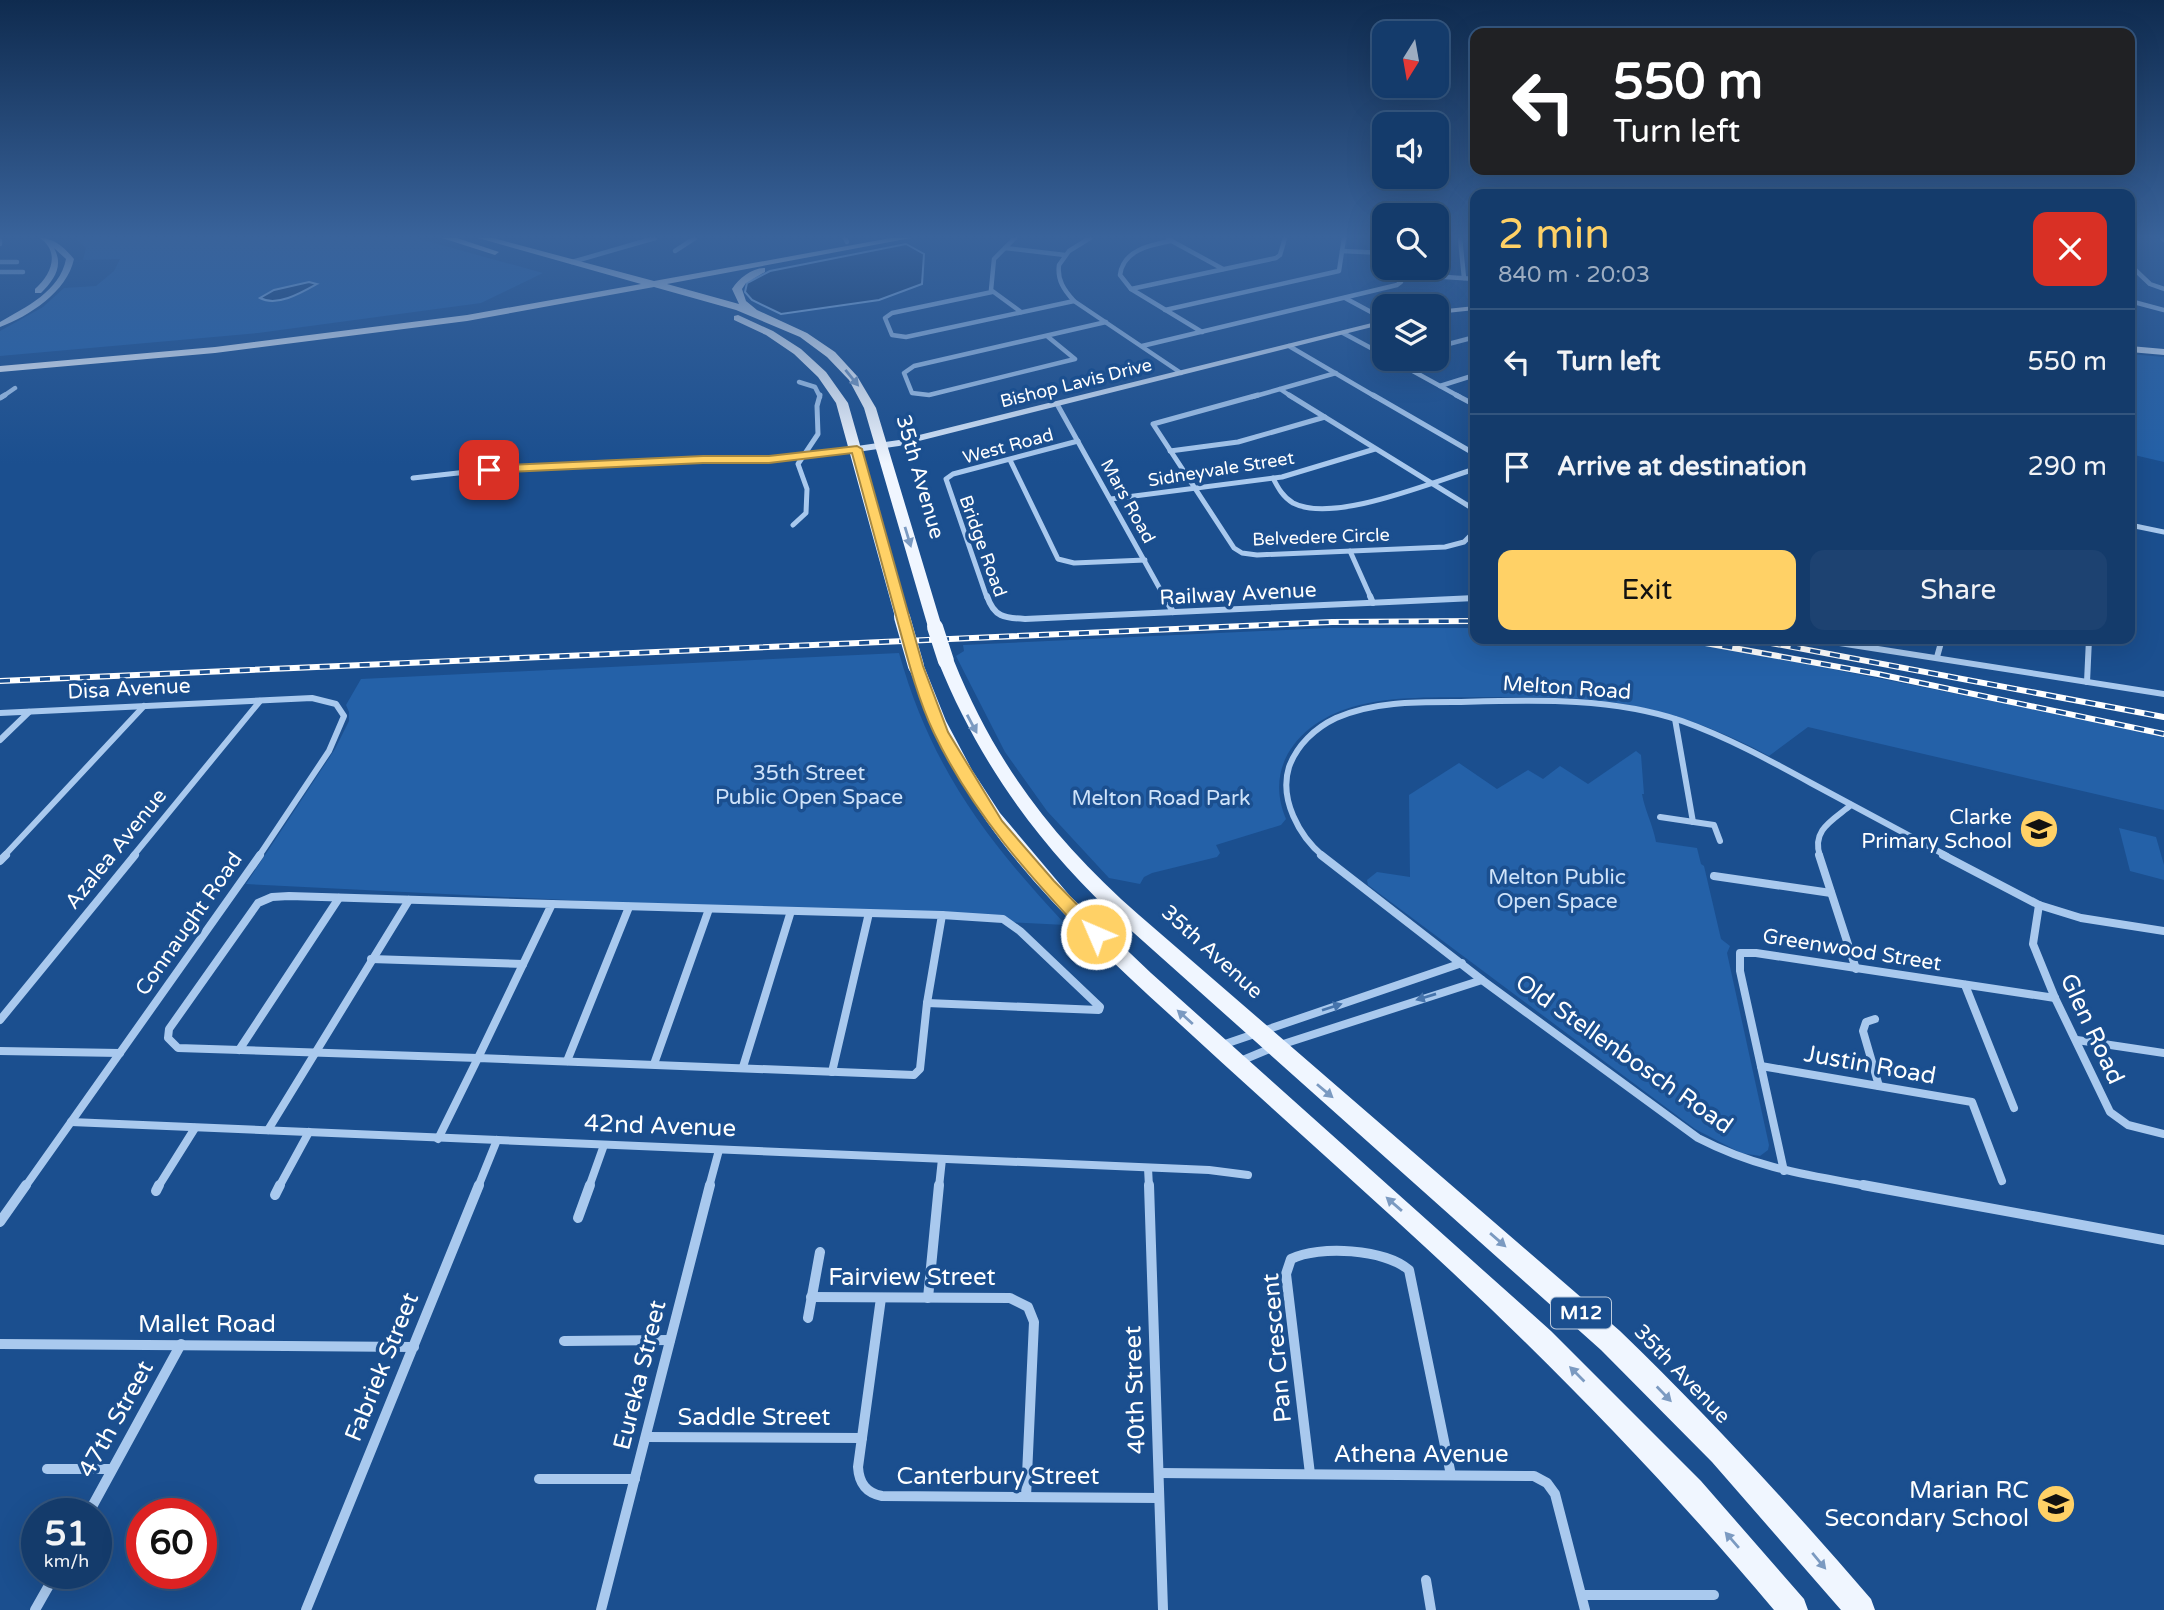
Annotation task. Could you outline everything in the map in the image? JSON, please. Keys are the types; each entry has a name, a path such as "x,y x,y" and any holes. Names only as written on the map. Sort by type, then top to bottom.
{"main road":[{"path":"0,362 298,333 447,313"},
{"path":"0,375 492,313"},
{"name":"M12","path":"725,313 772,334 801,354 835,390 846,411 916,666 934,718 974,791 1018,852 1096,934 1226,1055 1446,1249 1557,1354 1693,1494 1793,1610"},
{"name":"35th Avenue","path":"757,313 811,341 849,374 868,402 935,627 966,712 989,755 1020,801 1054,843 1084,875 1266,1039 1630,1359 1783,1519 1860,1610"},
{"path":"0,369 157,356"}],"street":[{"path":"0,325 19,313"},
{"path":"890,313 885,318 892,335 898,337 1020,313"},
{"path":"1092,313 1181,373"},
{"path":"1170,313 1202,332"},
{"path":"1142,346 1281,313"},
{"path":"1047,336 1074,356 1074,359 929,396 912,393 904,373 906,369 1106,322"},
{"name":"Bishop Lavis Drive","path":"857,449 880,446 1057,404 1372,324"},
{"path":"1343,332 1372,348"},
{"path":"1449,344 1470,338"},
{"path":"1289,346 1470,451"},
{"path":"2135,349 2164,352"},
{"path":"1413,371 1470,402"},
{"name":"Belvedere Circle","path":"1336,373 1154,423 1155,431 1234,548 1242,553 1257,555 1451,547 1464,542 1470,536"},
{"path":"1440,386 1470,377"},
{"path":"793,525 806,513 807,489 798,467 801,456 818,434 820,395 815,387 799,382"},
{"path":"0,398 15,388"},
{"path":"1280,388 1470,507"},
{"name":"Mars Road","path":"1057,404 1173,612"},
{"path":"1170,451 1238,442 1325,417"},
{"name":"West Road","path":"946,480 953,474 1078,441"},
{"path":"413,478 485,470 703,459 757,460 857,449"},
{"name":"Sidneyvale Street","path":"1111,499 1273,478 1375,449"},
{"path":"1010,460 1058,559 1074,563 1145,560"},
{"path":"1273,478 1287,499 1313,507 1360,505 1470,471"},
{"name":"Bridge Road","path":"946,480 992,611 1002,618"},
{"path":"2135,525 2164,532"},
{"path":"1350,551 1373,603"},
{"name":"Railway Avenue","path":"1002,618 1470,598"},
{"path":"1848,644 2164,694"},
{"path":"1937,657 1941,644"},
{"path":"2087,682 2089,644"},
{"name":"Connaught Road","path":"0,1222 281,825 329,751 344,720 339,706 324,699 260,701"},
{"name":"Disa Avenue","path":"0,713 260,701"},
{"name":"Azalea Avenue","path":"0,1020 260,701"},
{"name":"Melton Road","path":"1482,980 1320,854 1303,835 1292,816 1286,787 1289,768 1301,744 1320,727 1346,715 1376,707 1413,702 1570,702 1631,708 1675,719 1739,744 2039,905 2081,918 2164,931"},
{"path":"0,861 144,706"},
{"path":"2,737 30,711"},
{"path":"1675,719 1675,736 1693,822"},
{"path":"1851,804 1817,837 1818,854 1856,969"},
{"path":"1660,817 1714,825 1720,841"},
{"path":"1714,876 1830,893"},
{"path":"927,1003 1025,1009 1099,1010 1100,1007 1020,931 1003,919 942,915 272,897 258,903 169,1029 169,1038 178,1048 914,1075 920,1069 927,1003 942,915"},
{"path":"239,1050 339,898"},
{"path":"268,1130 409,900"},
{"path":"438,1139 552,904"},
{"name":"Glen Road","path":"2039,905 2032,944 2055,998 2115,1118 2130,1127 2164,1134"},
{"path":"567,1061 629,907"},
{"path":"654,1064 709,909"},
{"path":"743,1067 791,911"},
{"path":"832,1072 869,913"},
{"name":"Greenwood Street","path":"1784,1171 1740,971 1740,953 1756,953 2055,998"},
{"path":"371,959 523,964"},
{"name":"Old Stellenbosch Road","path":"1226,1055 1462,962"},
{"name":"Old Stellenbosch Road","path":"1226,1055 1266,1039 1482,980 1698,1138 1735,1157 1784,1171 2164,1240"},
{"path":"1965,985 2014,1108"},
{"path":"1875,1019 1866,1022 1863,1031 1879,1086"},
{"path":"2077,1040 2164,1053"},
{"path":"0,1051 120,1053"},
{"name":"Justin Road","path":"1761,1066 1972,1102 2002,1181"},
{"name":"42nd Avenue","path":"71,1122 1147,1168 1248,1175"},
{"path":"156,1191 195,1128"},
{"path":"275,1195 309,1132"},
{"name":"Fabriek Street","path":"306,1610 497,1140"},
{"path":"578,1218 604,1145"},
{"name":"Eureka Street","path":"601,1610 719,1150"},
{"path":"928,1298 942,1159"},
{"name":"40th Street","path":"1147,1168 1163,1610"},
{"name":"Fairview Street","path":"808,1318 820,1252"},
{"name":"Pan Crescent","path":"1310,1474 1286,1273 1291,1259 1303,1253 1386,1255 1399,1260 1409,1270 1451,1475"},
{"name":"Fairview Street","path":"811,1297 1010,1298 1023,1302 1031,1311 1034,1322 1026,1497"},
{"name":"Canterbury Street","path":"881,1297 858,1474 864,1488 875,1495 1159,1498"},
{"path":"564,1341 670,1340"},
{"name":"Mallet Road","path":"0,1343 414,1347"},
{"name":"47th Street","path":"97,1498 181,1344"},
{"name":"Saddle Street","path":"646,1437 862,1438"},
{"path":"47,1469 112,1469"},
{"name":"Athena Avenue","path":"1159,1473 1527,1475 1547,1483 1557,1501 1585,1610"},
{"path":"539,1479 635,1479"},
{"path":"1426,1580 1431,1610"},
{"path":"36,1610 47,1589"},
{"path":"1581,1595 1714,1595"}],"green space":[{"path":"32,313 406,313 258,333 0,356 0,331"},
{"path":"2135,354 2164,357 2164,462 2135,455"},
{"name":"Melton Road Park","path":"1328,628 1470,628 1470,644 1695,644 1726,648 2164,735 2164,810 1808,727 1769,756 1720,732 1686,720 1615,703 1538,697 1399,699 1352,707 1317,723 1303,735 1291,748 1283,764 1279,781 1280,799 1286,819 1281,825 1216,845 1220,853 1217,857 1152,873 1144,877 1140,884 1109,878 1047,811 1005,752 956,656 964,651 963,645"},
{"name":"35th Street Public Open Space","path":"899,653 927,732 964,800 1011,863 1066,925 246,884 335,749 349,721 346,705 361,679"},
{"name":"Melton Public Open Space","path":"1636,751 1641,755 1642,794 1656,842 1697,848 1704,866 1721,939 1730,946 1727,953 1769,1145 1768,1150 1760,1156 1741,1153 1695,1129 1368,885 1367,880 1377,872 1410,877 1409,795 1459,763 1497,789 1528,770 1543,779 1560,766 1588,784"},
{"path":"2119,828 2156,837 2164,865 2164,880 2130,871"}],"railway":[{"path":"0,681 1332,622 1470,621"},
{"path":"1711,644 1878,674 2164,734"},
{"path":"1776,644 2164,717"}],"place":[{"name":"Clarke Primary School","path":"2039,829"},
{"name":"Marian RC Secondary School","path":"2056,1504"}],"route":[{"path":"489,470 703,459 769,460 857,449 916,666 934,718 960,768 996,825 1062,901 1096,934"}]}
